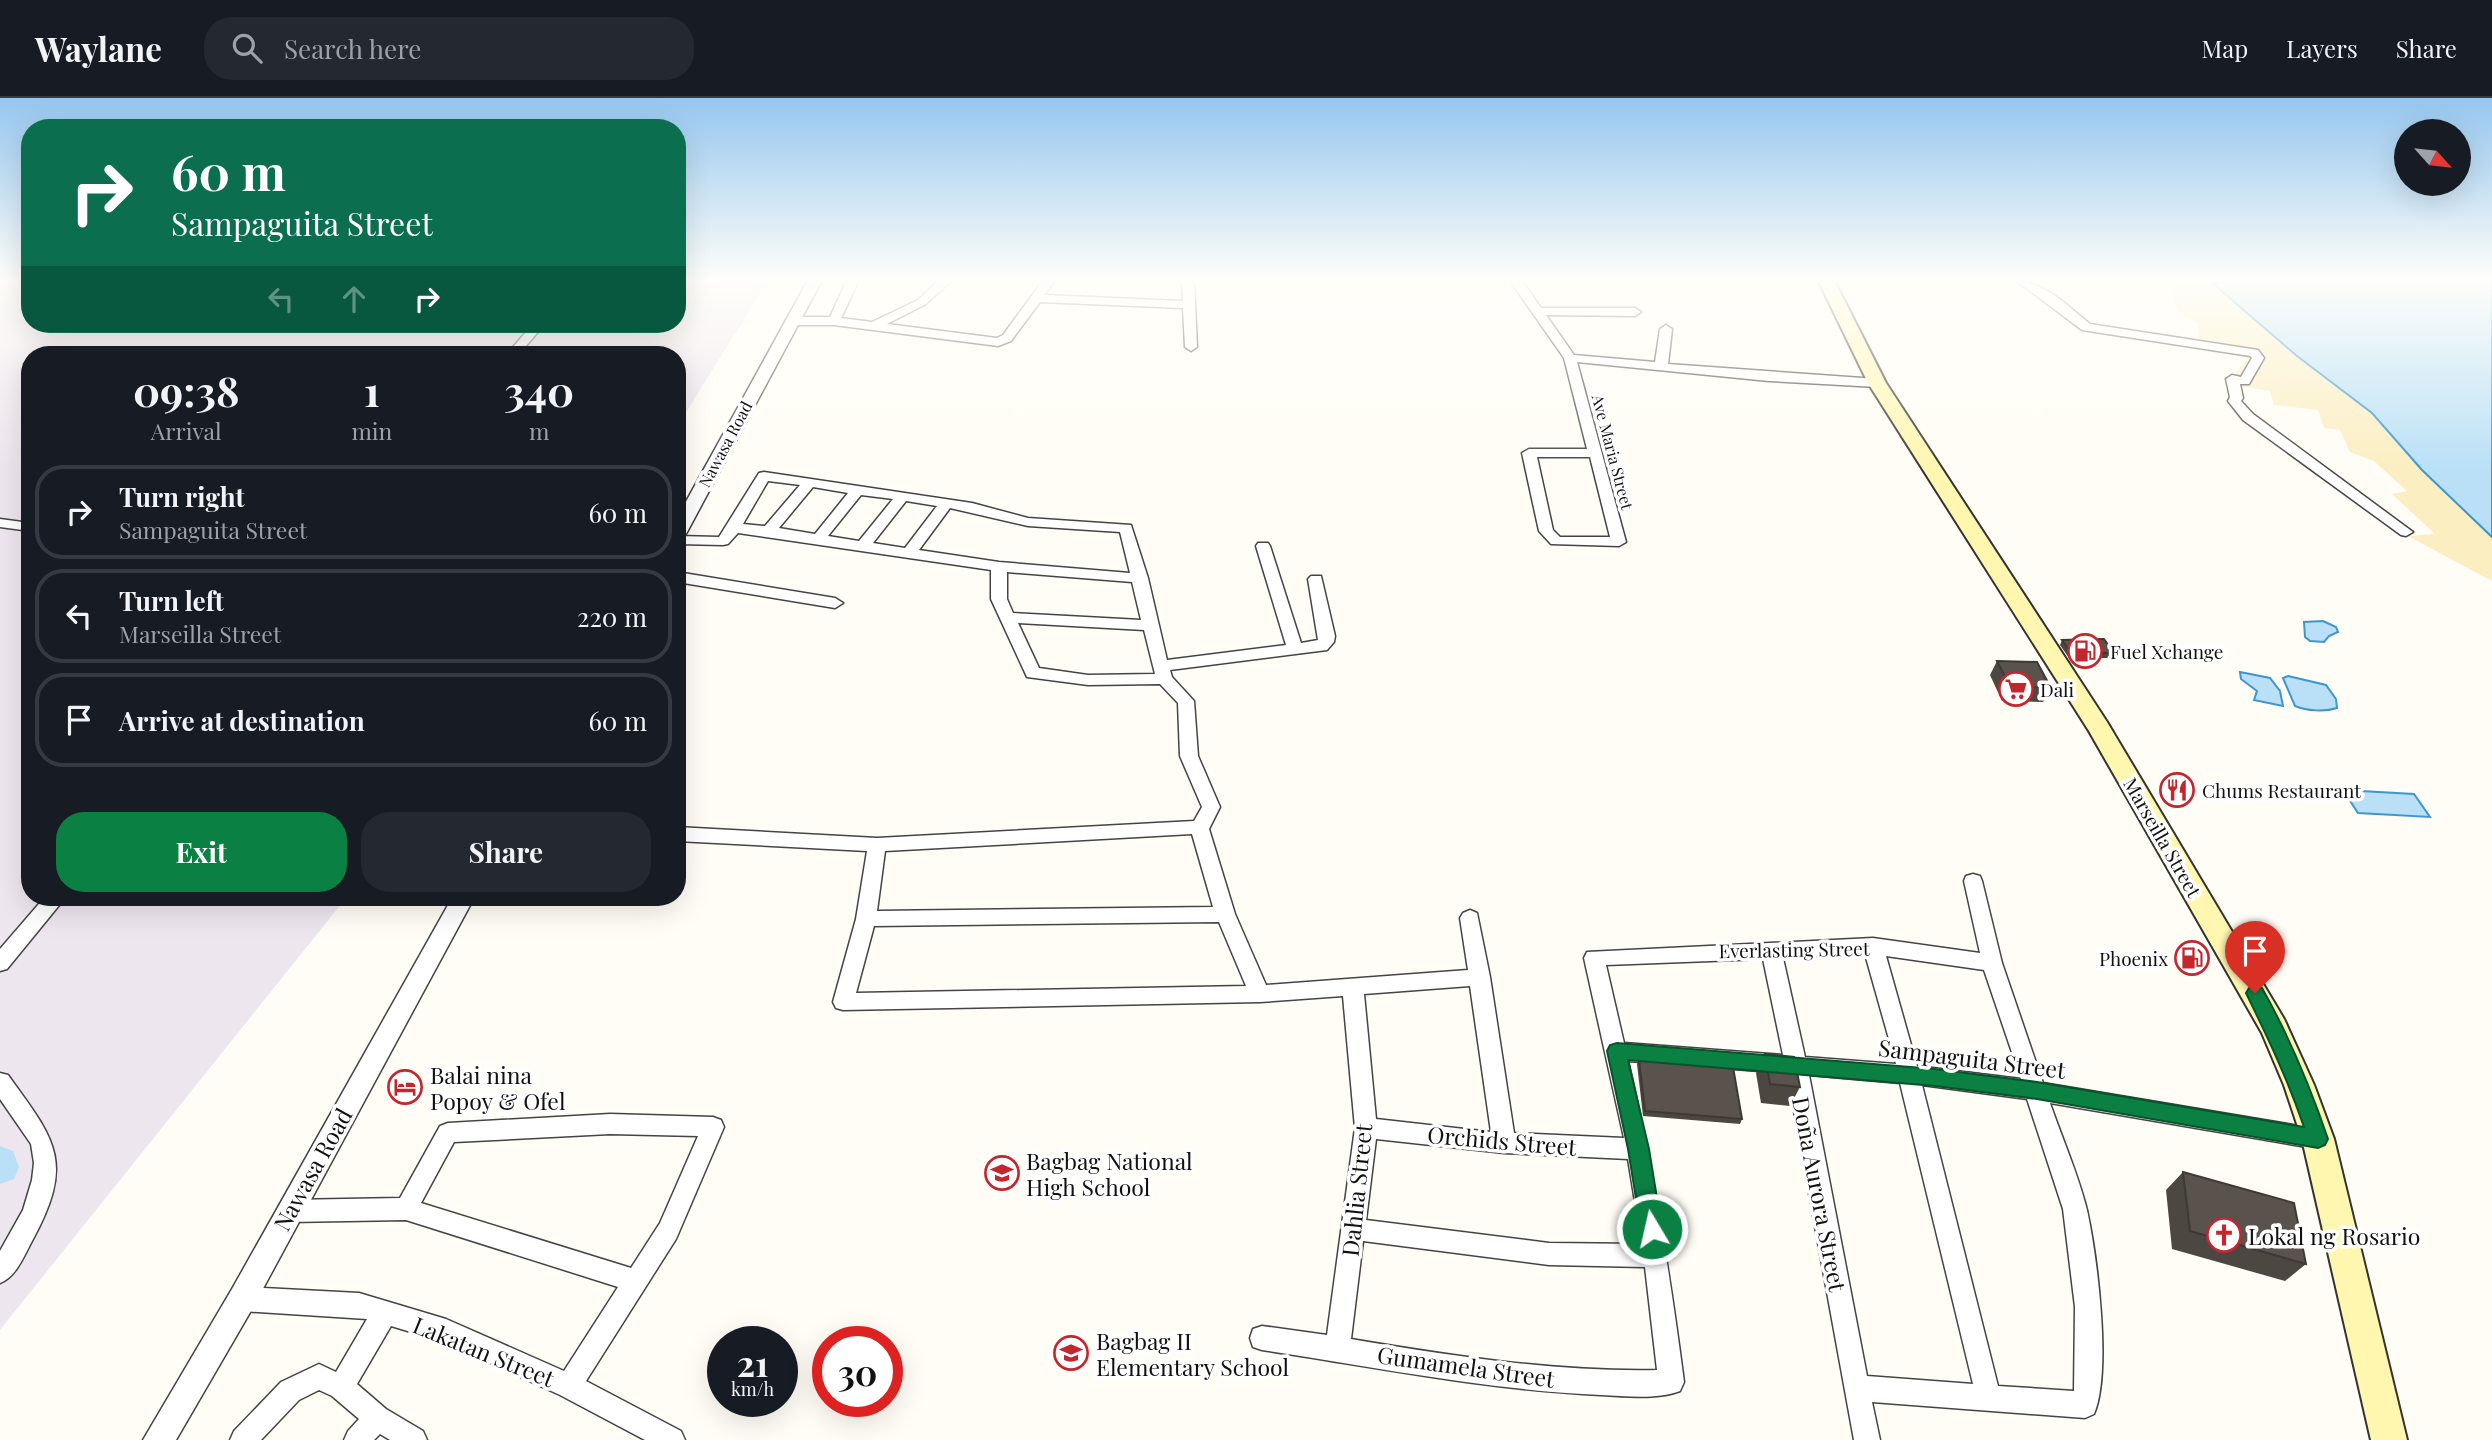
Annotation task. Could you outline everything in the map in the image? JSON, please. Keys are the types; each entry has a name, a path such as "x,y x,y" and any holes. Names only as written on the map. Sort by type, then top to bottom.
{"main road":[{"name":"Marseilla Street","path":"1858,345 1877,383 2099,729 2274,1028 2299,1085 2318,1139 2389,1440"}],"street":[{"name":"Nawasa Road","path":"686,517 778,345"},
{"name":"Ave Maria Street","path":"1561,345 1570,358 1593,453 1619,542 1556,541 1546,531 1529,453 1593,453"},
{"path":"1661,367 1664,345"},
{"path":"2200,345 2254,353 2258,358 2245,381 2232,379 2237,398 2235,401 2248,417 2406,532"},
{"path":"1570,358 1877,383"},
{"path":"686,540 723,541 734,528 764,476 947,503 996,512 1028,522 1126,528 1162,672 1186,701 1189,756 1211,807 1199,827 877,845 686,834"},
{"path":"769,531 810,482"},
{"path":"818,539 857,490"},
{"path":"862,547 902,497"},
{"path":"908,554 947,503"},
{"path":"0,523 21,526"},
{"path":"734,528 769,531 999,567 1140,578"},
{"path":"1263,546 1295,649"},
{"path":"999,567 999,600 1033,673 1088,680 1162,672 1321,646 1326,642 1315,579"},
{"path":"686,578 835,603"},
{"path":"1009,618 1150,625"},
{"path":"1199,827 1226,914 1260,994"},
{"path":"877,845 866,919 843,1002 1260,994 1353,989 1480,977"},
{"path":"1857,1388 2085,1405 2089,1379 2081,1251 2075,1209 1992,963 1973,881"},
{"path":"0,963 48,906"},
{"name":"Nawasa Road","path":"159,1440 242,1299 459,906"},
{"path":"866,919 1226,914"},
{"path":"1470,918 1504,1143"},
{"path":"1873,946 1909,1074 1989,1399"},
{"name":"Everlasting Street","path":"1617,1051 1594,958 1873,946 1992,963"},
{"name":"Doña Aurora Street","path":"1771,949 1797,1065 1867,1440"},
{"name":"Dahlia Street","path":"1338,1348 1366,1128 1353,989"},
{"path":"1353,1229 1549,1254 1656,1256 1639,1149 1617,1051"},
{"name":"Sampaguita Street","path":"1617,1051 1909,1074 2037,1091 2318,1139"},
{"path":"0,1082 43,1144 44,1187 26,1232 0,1272"},
{"path":"406,1209 448,1133 610,1124 713,1126 668,1231 569,1386"},
{"name":"Orchids Street","path":"1366,1128 1504,1143 1639,1149"},
{"path":"289,1212 406,1209 635,1281"},
{"name":"Gumamela Street","path":"1262,1338 1495,1374 1628,1385 1671,1382 1656,1256"},
{"name":"Lakatan Street","path":"242,1299 359,1306 446,1331 569,1386 672,1440"},
{"path":"341,1387 385,1313"},
{"path":"243,1440 290,1391 313,1379 324,1377 341,1387 377,1418 414,1440"},
{"path":"358,1440 377,1418"}],"shaded area":[{"path":"0,345 728,345 686,412 686,346 21,346 21,906 340,906 0,1330"}],"sand":[{"path":"2198,345 2284,345 2372,413 2422,470 2492,537 2492,581 2408,536 2435,534 2392,494 2407,491 2374,461 2350,452 2340,430 2324,428 2318,410 2274,405 2270,391 2229,384 2248,355 2198,347"}],"water":[{"path":"2284,345 2492,345 2492,537 2422,470 2372,413"},
{"path":"2323,621 2336,627 2338,632 2324,642 2310,641 2305,637 2304,622"},
{"path":"2240,672 2270,678 2280,691 2283,706 2254,700 2257,691 2241,679"},
{"path":"2288,676 2326,685 2336,699 2337,708 2316,710 2295,706 2283,678"},
{"path":"2343,790 2414,794 2430,817 2358,813"}],"building":[{"path":"2104,639 2114,653 2071,653 2062,640"},
{"path":"1997,661 2037,662 2051,688 2010,686"},
{"path":"1765,1054 1794,1057 1800,1087 1770,1084"},
{"path":"1639,1060 1733,1067 1742,1119 1645,1111"},
{"path":"2183,1172 2294,1203 2306,1264 2190,1231"}],"place":[{"name":"Fuel Xchange","path":"2085,651"},
{"name":"Dali","path":"2016,689"},
{"name":"Chums Restaurant","path":"2177,790"},
{"name":"Phoenix","path":"2192,958"},
{"name":"Balai nina Popoy & Ofel","path":"405,1087"},
{"name":"Bagbag National High School","path":"1002,1173"},
{"name":"Lokal ng Rosario","path":"2224,1235"},
{"name":"Bagbag II Elementary School","path":"1071,1353"}],"route":[{"path":"1652,1229 1639,1149 1617,1051 1935,1077 2037,1091 2318,1139 2299,1085 2255,993"}]}
